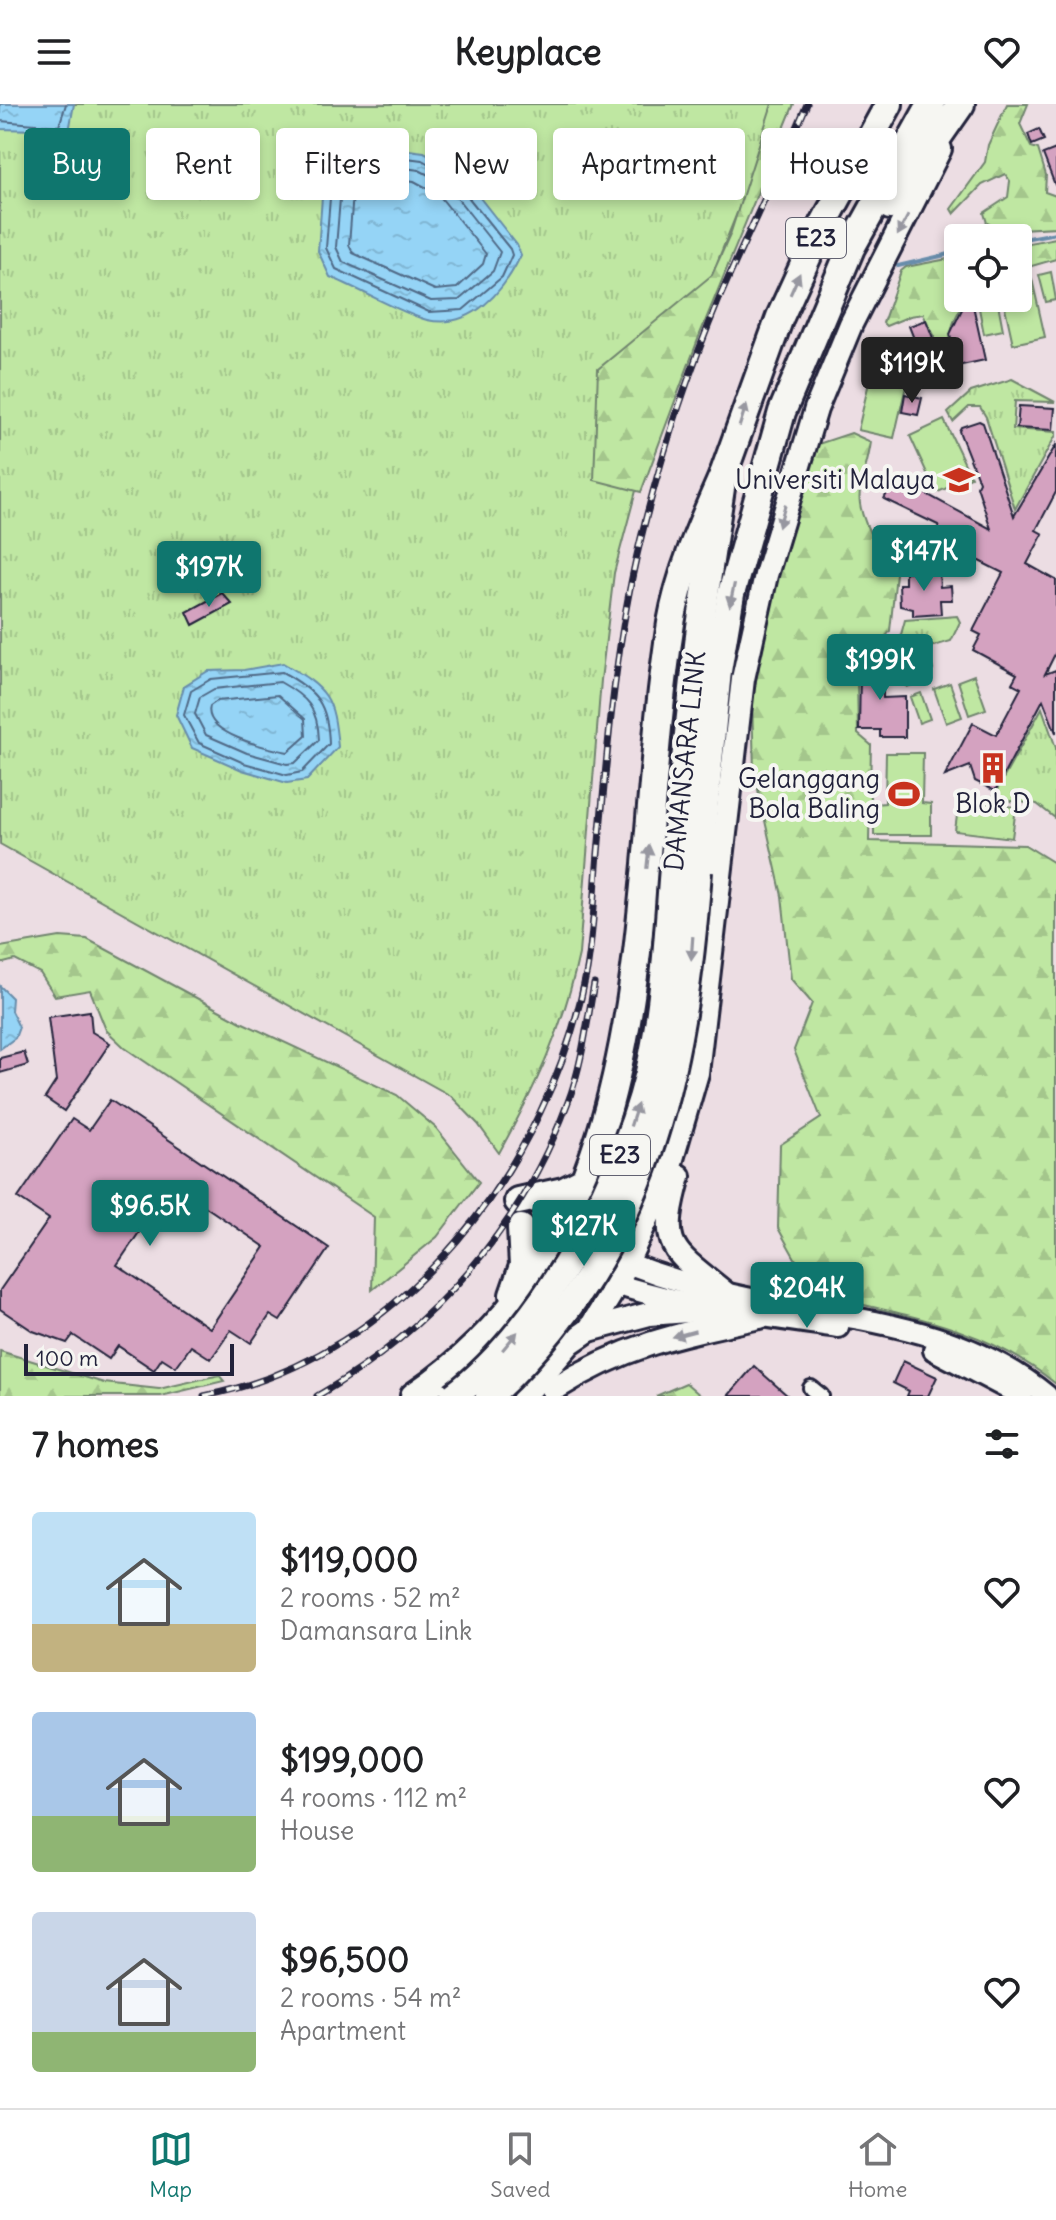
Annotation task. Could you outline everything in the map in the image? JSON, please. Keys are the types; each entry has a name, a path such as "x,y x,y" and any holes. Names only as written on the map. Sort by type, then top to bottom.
{"highway":[{"name":"DAMANSARA LINK","path":"489,1396 519,1369 562,1319 591,1276 652,1151 672,1074 690,976 685,869 700,627 723,475 780,317 817,236 889,104"},
{"name":"DAMANSARA LINK","path":"454,1396 505,1348 544,1299 608,1186 653,1058 731,594 782,412 851,248 931,104"},
{"path":"851,248 894,202 961,104"},
{"path":"414,1396 482,1341 506,1313 547,1258 584,1181 612,1094 635,991 672,622 692,546 723,475"},
{"path":"518,1201 564,1191 584,1181"},
{"path":"506,1313 523,1266 521,1228"}],"main road":[{"path":"719,1301 677,1254 669,1239 668,1215 706,1080 743,679 766,575 802,454 851,324 961,104"},
{"path":"550,1393 588,1349 589,1330 616,1286 667,1176 697,1073 721,895"},
{"path":"559,1233 626,1264 760,1317 871,1331 908,1341 947,1355 1022,1396"},
{"path":"547,1258 616,1286 915,1330 1000,1366 1047,1396"},
{"path":"524,1396 570,1343 589,1330 649,1314 719,1301"},
{"path":"550,1393 597,1362 631,1348 760,1317"}],"green space":[{"path":"0,104 781,104 771,128 761,128 761,154 745,193 745,128 553,128 553,200 742,200 712,275 682,319 614,573 601,680 579,954 565,1008 547,1057 499,1153 478,1124 451,1096 0,844"},
{"path":"772,104 794,104 784,128 764,128"},
{"path":"1007,104 1028,104 1020,124 1031,147 1038,149 1046,175 1045,192 1056,196 1056,227 1032,228 1032,224 987,223 984,213 1008,197 1010,181 1005,174 982,185 954,214 951,209 985,162 988,145"},
{"path":"761,138 761,185 700,334 641,492 594,480 598,369 712,275 741,200 745,200 745,188"},
{"path":"1056,238 1056,259 1032,266 1032,242"},
{"path":"944,260 944,312 958,312 951,338 954,367 949,372 940,370 929,355 935,337 923,314 886,326 883,323 901,271 906,267"},
{"path":"1051,272 1056,300 1046,302 1039,275"},
{"path":"1032,279 1045,337 1013,344 1006,312 1032,312"},
{"path":"980,312 1000,312 1003,330 984,334"},
{"path":"879,339 915,347 894,438 858,430"},
{"path":"1012,379 1055,402 1015,401 1013,429 1056,432 1015,509 986,417 980,407 969,407 953,422 948,413 971,392"},
{"path":"944,420 971,477 936,493 910,436"},
{"path":"851,433 871,442 860,488 860,507 870,533 899,545 890,631 857,678 858,734 871,745 869,841 1025,845 1056,864 1056,1384 1029,1364 971,1335 910,1316 815,1294 778,1228 780,1145 821,1118 794,1050 812,1003 791,979 782,896 754,772 752,698 784,549 815,445"},
{"path":"957,616 960,622 951,641 927,648 933,670 921,675 912,650 896,653 905,620"},
{"path":"909,657 918,683 907,687 897,661"},
{"path":"974,675 986,709 969,715 958,681"},
{"path":"950,683 962,717 946,723 934,689"},
{"path":"921,693 930,719 919,723 910,697"},
{"path":"1042,708 1056,748 1055,818 1037,804 992,799"},
{"name":"Gelanggang Bola Baling","path":"886,753 923,753 922,803 931,804 931,835 874,835 874,804 885,803"},
{"path":"959,800 1016,807 1012,838 955,831"},
{"path":"60,937 87,939 241,1022 397,1095 436,1128 479,1182 437,1237 372,1290 374,1217 125,1048 106,1030 90,990 55,996 40,973 15,960 0,964 0,947"},
{"path":"0,1351 104,1383 159,1389 219,1375 224,1381 161,1396 0,1396"},
{"path":"686,1383 701,1396 656,1396"}],"water":[{"path":"0,104 74,104 70,128 0,129"},
{"path":"409,150 425,153 425,200 482,200 517,245 521,255 505,282 484,305 458,319 443,322 405,312 330,277 318,251 322,200 409,200"},
{"path":"283,663 319,688 331,705 334,716 338,747 307,780 287,783 242,770 192,748 176,715 184,686 208,671 244,670"},
{"path":"0,986 12,998 11,1011 19,1027 15,1038 0,1049"}],"building":[{"path":"1039,129 1044,140 1032,145 1028,134"},
{"path":"1056,149 1056,185 1055,185 1043,154"},
{"path":"961,312 974,312 985,360 957,366 950,334"},
{"path":"926,320 933,338 916,344 909,326"},
{"path":"905,394 922,398 918,415 902,412"},
{"path":"1019,406 1055,408 1053,430 1017,428"},
{"path":"979,421 983,423 1014,516 1056,445 1056,492 1036,530 1043,534 1027,564 1056,580 1056,652 1045,674 1056,670 1056,733 1043,700 995,791 975,781 970,766 945,776 973,723 996,735 1021,688 1012,683 1017,674 973,650 981,635 973,631 1003,573 973,558 977,550 939,530 938,525 884,499 894,480 899,479 991,529 977,486 979,482 959,431 961,427"},
{"path":"939,570 940,587 951,586 952,600 940,600 941,614 913,616 913,609 900,606 899,584 905,584 905,572"},
{"path":"222,593 232,604 193,625 187,612"},
{"path":"883,646 893,652 883,675 883,698 905,697 905,737 880,737 880,730 859,730 860,674 866,674"},
{"path":"90,1011 92,1032 110,1043 64,1111 45,1098 56,1081 48,1017"},
{"path":"24,1052 28,1065 0,1073 0,1058"},
{"path":"110,1100 329,1248 280,1321 270,1315 251,1343 231,1330 211,1359 191,1346 176,1367 162,1358 154,1370 118,1346 109,1359 73,1335 67,1343 33,1331 0,1309 0,1290 49,1219 18,1198 72,1119 89,1130","holes":["172,1184 265,1247 210,1328 117,1265"]},
{"path":"903,1361 937,1377 928,1396 907,1396 909,1391 893,1383"},
{"path":"754,1366 788,1396 728,1396"}],"waterway":[{"path":"1032,237 1056,233"},
{"path":"898,266 944,255"}],"railway":[{"path":"204,1396 276,1375 343,1340 404,1295 457,1241 503,1179 540,1112 568,1042 587,970 614,691 625,616 648,511 696,357 807,104"},
{"path":"317,1396 399,1340 468,1272 499,1233 525,1192 568,1102 581,1059 594,984"}],"place":[{"name":"Universiti Malaya","path":"959,480"},
{"name":"Blok D","path":"993,768"},
{"name":"Gelanggang Bola Baling","path":"904,794"}]}
